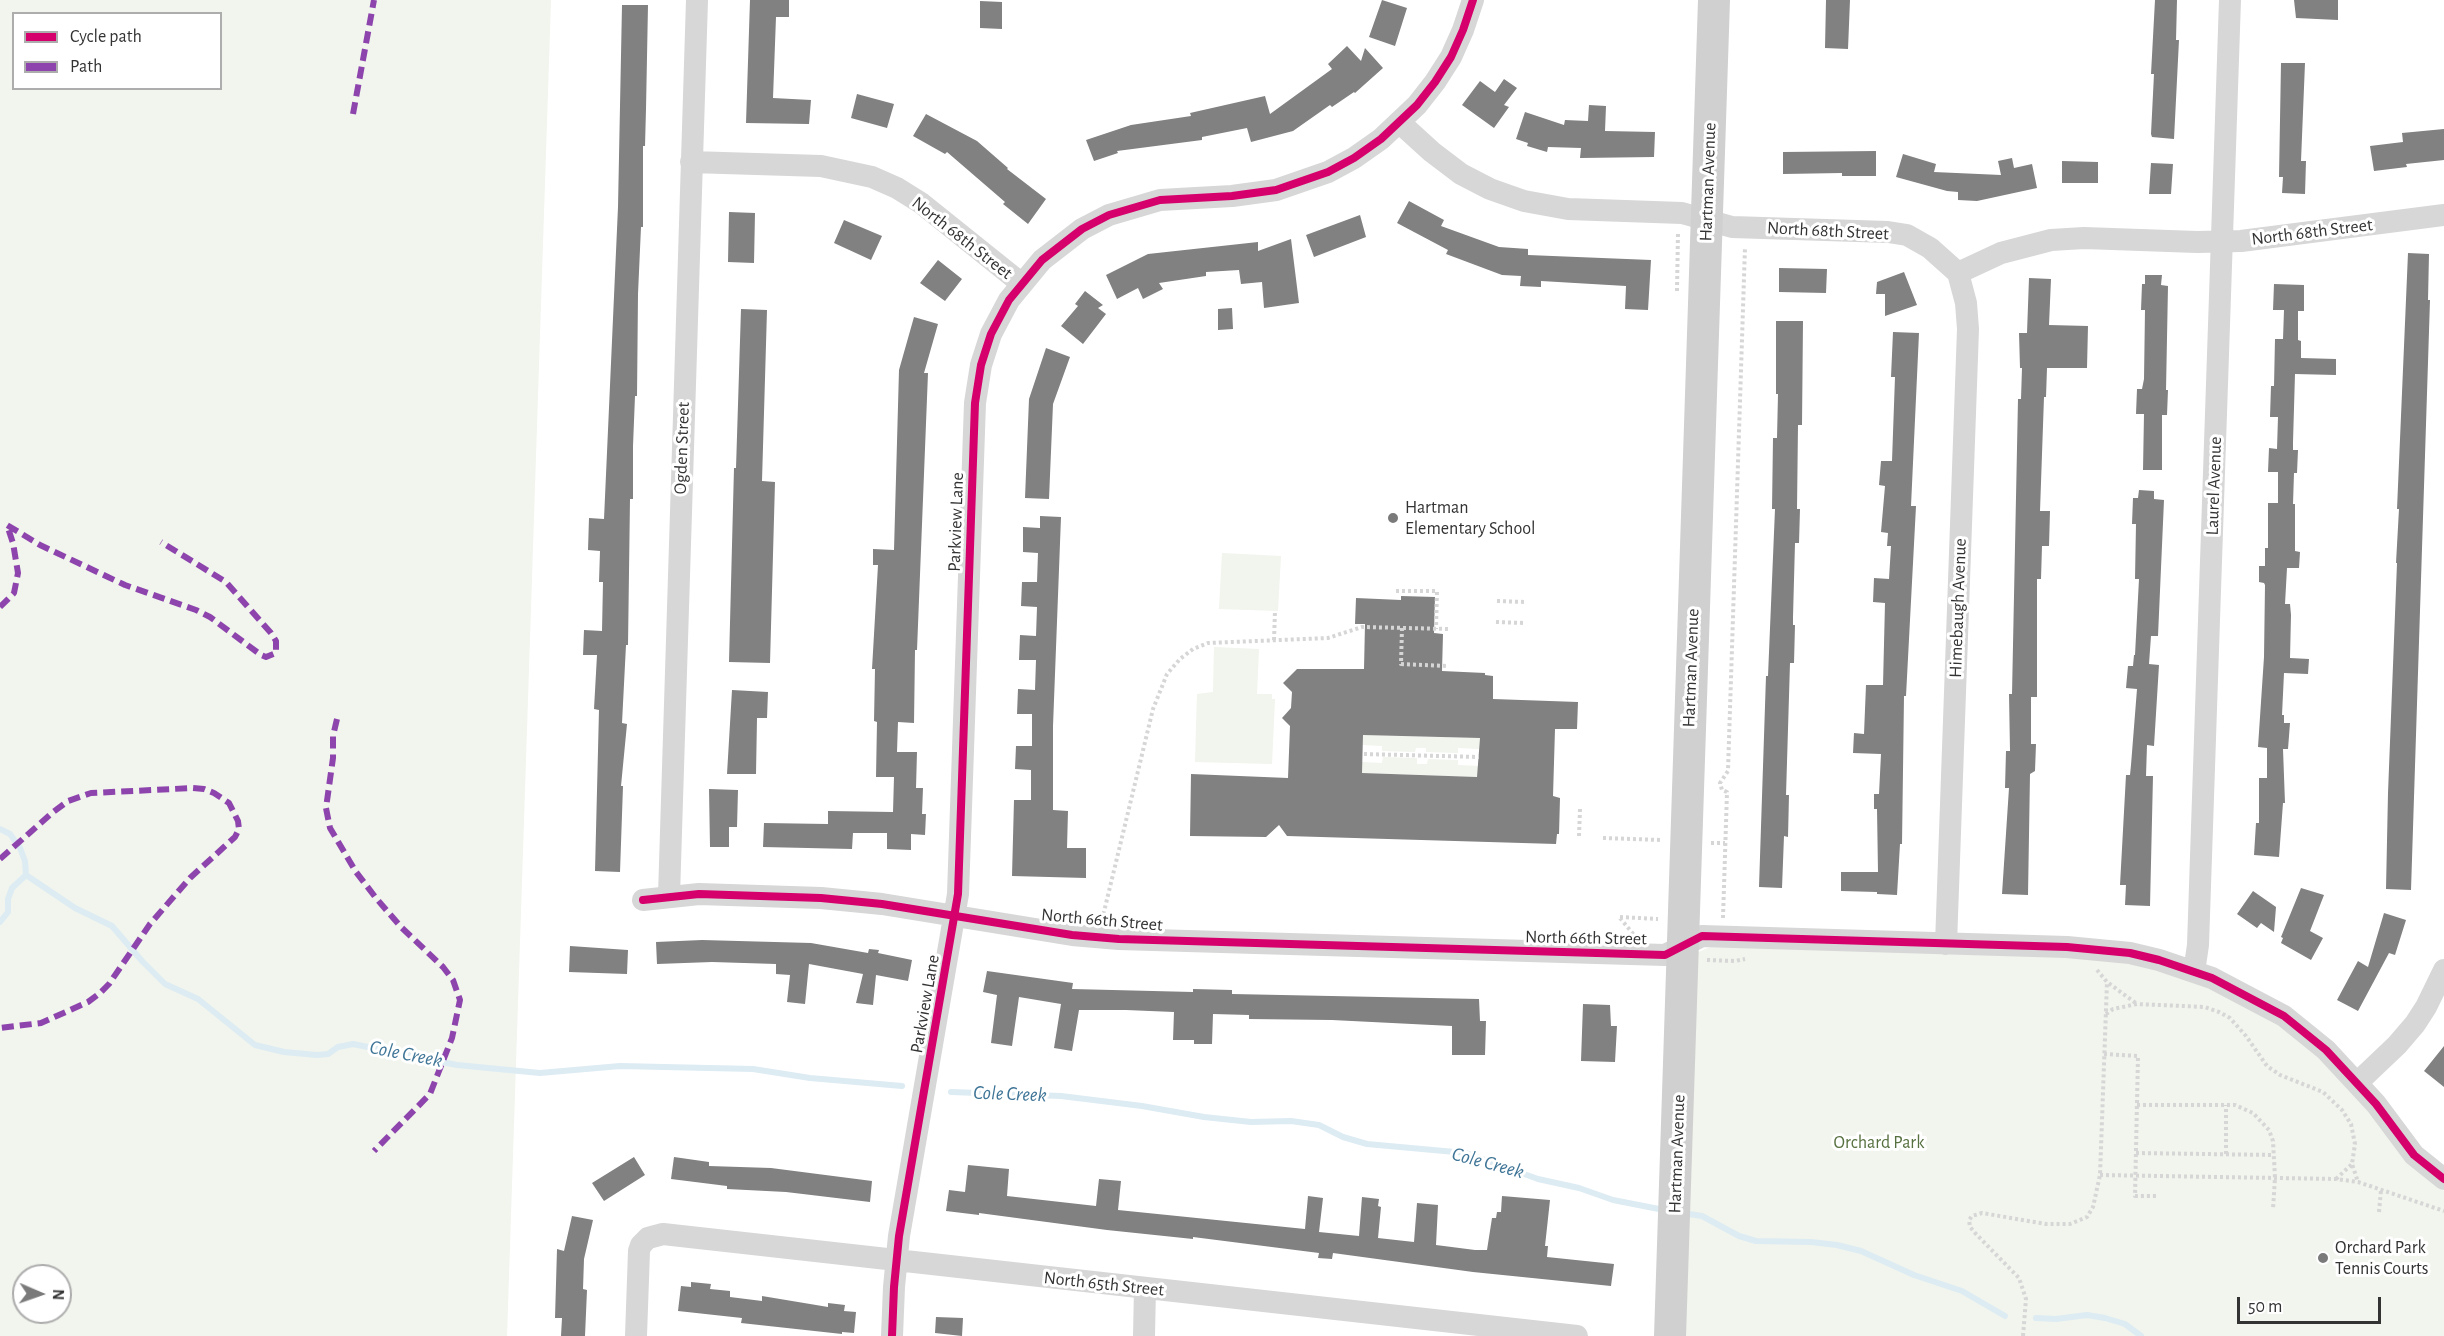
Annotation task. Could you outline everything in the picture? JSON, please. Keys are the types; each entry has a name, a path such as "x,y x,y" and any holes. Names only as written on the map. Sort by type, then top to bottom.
{"main road":[{"name":"Hartman Avenue","path":"1670,1336 1714,0"}],"street":[{"name":"Ogden Street","path":"669,896 697,0"},
{"name":"Parkview Lane","path":"892,1336 899,1236 956,916 975,403 981,365 992,334 1009,300 1042,260 1082,229 1109,216 1160,200 1252,195 1299,184 1354,158 1381,139 1423,98 1451,57 1473,0"},
{"name":"Laurel Avenue","path":"2194,972 2198,945 2230,0"},
{"name":"North 68th Street","path":"1399,122 1444,163 1505,195 1524,201 1568,208 1682,213 1732,227 1888,232 1907,235 1930,248 1958,273 2001,253 2051,240 2084,238 2222,242 2444,215"},
{"name":"North 68th Street","path":"691,162 821,165 872,177 897,188 921,203 1022,284"},
{"name":"Himebaugh Avenue","path":"1946,944 1968,329 1966,303 1958,273"},
{"name":"North 66th Street","path":"643,900 699,894 821,898 882,904 1072,935 1119,939 1665,955 1702,936 2088,948 2149,958 2194,972 2237,989 2284,1016 2326,1050 2358,1083 2414,1155 2444,1179"},
{"path":"2358,1083 2415,1024 2444,970"},
{"name":"North 65th Street","path":"636,1336 639,1251 648,1238 663,1234 1145,1288 1382,1325 1577,1336"},
{"path":"1144,1336 1145,1288"}],"path":[{"path":"1723,920 1727,792 1722,790 1720,783 1722,776 1728,771 1746,241"},
{"path":"1396,591 1437,591 1436,629"},
{"path":"1497,601 1525,602"},
{"path":"1274,640 1275,611"},
{"path":"1496,622 1524,623"},
{"path":"1102,920 1144,739 1167,674 1180,658 1208,643 1328,638 1362,627 1449,629"},
{"path":"1402,628 1401,664 1448,666"},
{"path":"1364,754 1479,757"},
{"path":"1580,809 1579,836 1581,837"},
{"path":"1603,838 1660,840"},
{"path":"1636,938 1620,917 1658,919"},
{"path":"2023,1336 2026,1299 2019,1278 1976,1234 1970,1227 1969,1220 1972,1216 1982,1213 2060,1225 2081,1221 2087,1217 2093,1207 2100,1175 2107,982 2137,1004"},
{"path":"2106,1014 2113,1009 2137,1004 2205,1007 2219,1011 2230,1018 2267,1066 2280,1075 2323,1092 2342,1110 2351,1124 2355,1144 2352,1164 2358,1182"},
{"path":"2104,1054 2138,1056 2135,1196 2158,1196"},
{"path":"2137,1105 2226,1105 2243,1108 2262,1121 2273,1141 2275,1178 2273,1209"},
{"path":"2226,1105 2226,1154"},
{"path":"2136,1153 2274,1155"},
{"path":"2336,1179 2352,1164"},
{"path":"2100,1175 2336,1179 2358,1182 2444,1211"},
{"path":"2379,1212 2381,1190"}],"green space":[{"path":"0,0 551,0 507,1336 0,1336"},
{"path":"1222,553 1281,556 1278,611 1219,609"},
{"path":"1214,647 1259,649 1257,694 1272,694 1272,699 1275,699 1272,764 1195,762 1197,694 1213,692"},
{"path":"1363,735 1480,738 1479,749 1458,748 1458,753 1426,752 1426,748 1416,748 1415,752 1382,751 1382,746 1363,745"},
{"path":"1383,757 1417,758 1417,764 1427,764 1428,759 1458,760 1458,765 1478,766 1478,777 1362,773 1362,762 1382,763"},
{"name":"Orchard Park","path":"1713,946 2049,956 2131,963 2190,980 2253,1008 2307,1045 2444,1191 2444,1336 1680,1336 1696,953"}],"building":[{"path":"750,0 789,0 789,17 776,17 773,98 811,100 809,124 746,123"},
{"path":"1382,0 1407,8 1395,46 1369,37"},
{"path":"1826,0 1850,0 1848,49 1825,48"},
{"path":"2155,0 2177,0 2176,40 2179,40 2174,139 2152,137 2151,134"},
{"path":"2294,0 2338,0 2338,20 2296,18"},
{"path":"980,1 1002,2 1002,29 980,28"},
{"path":"622,5 648,5 645,146 643,146 643,227 641,227 638,294 637,396 635,396 633,446 633,499 630,499 628,645 626,645 622,723 627,724 621,786 623,786 620,872 595,871 599,710 594,709 597,655 583,655 584,630 602,631 603,582 599,582 600,551 588,550 589,518 604,519 618,207"},
{"path":"1347,46 1361,61 1365,48 1383,68 1355,93 1332,107 1330,105 1293,131 1251,142 1247,128 1202,137 1202,140 1117,151 1118,153 1094,161 1086,140 1131,125 1191,116 1190,113 1265,96 1270,114 1332,69 1328,64"},
{"path":"2281,63 2305,63 2301,161 2306,161 2305,194 2282,193 2283,177 2279,177"},
{"path":"1504,79 1517,88 1504,105 1509,107 1494,128 1462,105 1480,81 1495,92"},
{"path":"857,94 894,104 887,128 851,118"},
{"path":"1589,105 1606,106 1605,131 1655,132 1654,157 1580,158 1581,148 1548,147 1547,152 1527,146 1528,143 1516,139 1525,112 1564,125 1565,120 1588,121"},
{"path":"926,114 977,141 1007,169 1046,199 1028,224 947,152 945,154 913,136"},
{"path":"2444,129 2444,160 2406,164 2407,167 2374,171 2370,146 2403,142 2402,133"},
{"path":"1876,151 1876,176 1842,176 1842,173 1783,174 1783,152"},
{"path":"1903,154 1936,164 1934,172 2001,175 1998,161 2012,158 2014,168 2032,164 2037,188 1977,201 1958,200 1958,192 1896,177"},
{"path":"2062,161 2098,162 2098,183 2062,183"},
{"path":"2151,163 2173,164 2171,194 2149,194"},
{"path":"1409,201 1444,220 1441,226 1499,247 1528,249 1528,255 1651,260 1648,310 1625,309 1626,286 1541,281 1541,287 1520,286 1521,276 1502,275 1446,254 1448,250 1397,223"},
{"path":"729,212 755,213 754,263 728,262"},
{"path":"1360,215 1366,237 1314,257 1306,235"},
{"path":"844,220 882,236 871,260 834,243"},
{"path":"1291,239 1299,303 1264,308 1262,282 1241,284 1239,270 1206,272 1206,276 1159,283 1163,289 1143,299 1138,288 1117,299 1106,275 1148,254 1258,242 1258,251"},
{"path":"2408,253 2429,254 2428,300 2430,300 2411,890 2386,889 2399,509 2397,509"},
{"path":"938,260 962,279 945,301 920,283"},
{"path":"1779,268 1827,269 1826,293 1779,292"},
{"path":"1904,272 1917,305 1885,316 1885,294 1876,294 1877,282"},
{"path":"2145,275 2162,275 2161,285 2168,286 2166,390 2168,390 2167,415 2162,415 2162,470 2143,470 2144,414 2136,414 2137,389 2142,389 2144,379 2145,310 2141,310 2142,284 2145,284"},
{"path":"2029,278 2051,279 2049,325 2088,326 2087,368 2047,368 2040,511 2050,511 2049,546 2042,546 2041,579 2037,579 2037,697 2031,697 2031,744 2036,744 2035,771 2030,774 2028,895 2002,894 2009,788 2005,788 2006,751 2010,751 2009,694 2012,694 2018,399 2021,399 2022,368 2020,368 2019,333 2027,333"},
{"path":"2274,284 2304,285 2304,311 2298,311 2298,340 2301,341 2301,358 2336,359 2336,375 2295,374 2293,450 2298,450 2297,473 2294,473 2293,504 2295,504 2295,551 2300,552 2299,568 2287,568 2285,604 2290,604 2290,658 2309,659 2308,674 2284,673 2282,715 2284,715 2284,723 2290,723 2288,749 2283,749 2285,803 2283,803 2279,857 2254,855 2256,823 2259,823 2259,778 2267,778 2267,748 2258,747 2264,657 2265,585 2259,582 2259,566 2265,566 2265,548 2268,548 2268,503 2278,503 2278,472 2268,472 2269,448 2277,449 2278,417 2270,417 2271,386 2274,386 2275,339 2283,339 2284,310 2273,310"},
{"path":"1085,291 1103,305 1098,308 1106,314 1083,344 1061,326 1078,306 1075,304"},
{"path":"1232,308 1233,329 1218,330 1218,309"},
{"path":"741,309 767,310 762,481 775,482 770,663 729,662"},
{"path":"914,317 938,324 924,373 928,373 917,650 915,650 914,723 898,722 897,752 917,752 916,788 923,788 922,814 926,814 925,835 911,834 911,850 887,849 887,833 853,833 852,849 763,847 764,823 828,824 828,811 893,812 894,777 876,777 877,722 874,721 875,669 872,669 878,565 873,565 873,549 894,550 899,370"},
{"path":"1776,321 1803,321 1802,425 1798,425 1799,543 1795,543 1794,663 1790,663 1786,795 1789,795 1788,837 1784,836 1782,888 1759,887 1766,676 1768,676 1775,509 1772,509 1773,438 1777,438 1778,394 1776,394"},
{"path":"1893,332 1919,333 1911,506 1916,506 1906,696 1904,696 1902,844 1900,844 1897,895 1841,891 1841,872 1878,872 1877,809 1874,809 1874,794 1879,794 1881,754 1853,753 1854,733 1864,734 1866,685 1883,685 1885,603 1873,602 1874,578 1889,579 1891,546 1887,546 1888,533 1881,532 1885,486 1879,485 1881,461 1892,461 1895,377 1891,377"},
{"path":"1046,348 1070,357 1053,404 1049,499 1025,498 1029,399"},
{"path":"2139,490 2154,491 2154,499 2164,500 2158,636 2151,636 2149,664 2159,665 2154,746 2147,745 2146,776 2153,776 2150,906 2125,905 2126,885 2120,885 2126,775 2130,775 2137,689 2126,688 2128,666 2133,666 2135,655 2139,579 2135,579 2136,524 2132,524 2133,498 2138,498"},
{"path":"1040,516 1061,517 1053,726 1053,810 1068,811 1067,848 1086,848 1086,878 1012,876 1014,800 1031,800 1031,770 1015,769 1016,746 1032,746 1032,714 1017,714 1018,689 1035,690 1036,660 1019,660 1020,635 1036,636 1037,607 1021,606 1022,582 1037,582 1038,553 1023,552 1023,527 1040,528"},
{"path":"1401,596 1435,597 1434,633 1443,634 1442,671 1485,673 1485,675 1493,676 1493,699 1578,702 1577,729 1555,729 1553,796 1560,798 1559,834 1557,834 1556,844 1287,836 1279,825 1266,837 1190,836 1191,774 1288,778 1290,726 1282,718 1291,708 1292,692 1283,683 1297,669 1364,669 1365,624 1355,624 1356,598 1401,600","holes":["1363,735 1480,738 1477,777 1362,773"]},
{"path":"732,690 768,692 767,718 757,718 756,774 727,774"},
{"path":"709,789 738,790 737,827 729,827 729,847 710,847"},
{"path":"2301,888 2324,895 2310,931 2323,938 2311,960 2281,943 2283,938 2281,937"},
{"path":"2253,891 2276,907 2274,932 2261,923 2257,928 2237,914"},
{"path":"2384,913 2406,920 2395,955 2389,953 2358,1011 2337,1000 2358,961 2368,967"},
{"path":"702,940 811,943 868,953 869,949 879,950 878,953 912,960 908,981 876,975 873,1005 856,1003 863,974 809,964 805,1004 787,1002 790,975 776,974 776,964 712,962 657,964 656,942"},
{"path":"570,946 628,950 627,974 569,972"},
{"path":"987,971 1073,983 1072,989 1193,992 1193,989 1232,990 1232,994 1479,999 1480,1021 1486,1021 1485,1055 1452,1055 1452,1026 1332,1020 1249,1019 1249,1015 1213,1014 1212,1044 1194,1044 1194,1040 1173,1040 1174,1012 1126,1010 1079,1010 1072,1051 1054,1048 1061,1004 1019,997 1012,1046 991,1043 997,995 983,992"},
{"path":"1583,1004 1610,1005 1611,1026 1617,1026 1615,1062 1581,1061"},
{"path":"2444,1046 2444,1087 2424,1071"},
{"path":"634,1157 645,1175 604,1201 592,1183"},
{"path":"674,1157 709,1162 709,1166 771,1168 872,1181 870,1202 786,1192 727,1189 727,1186 671,1179"},
{"path":"968,1165 1009,1169 1007,1196 1096,1206 1099,1179 1121,1181 1118,1210 1305,1229 1308,1196 1323,1198 1319,1232 1359,1236 1362,1197 1379,1199 1378,1206 1381,1207 1378,1238 1414,1242 1417,1203 1438,1205 1436,1245 1475,1250 1487,1250 1492,1218 1496,1218 1497,1212 1501,1212 1502,1196 1550,1200 1545,1246 1548,1246 1547,1257 1614,1264 1611,1286 1473,1272 1333,1253 1332,1259 1318,1258 1319,1253 1193,1237 1193,1239 1107,1230 979,1213 979,1215 946,1211 949,1190 965,1192"},
{"path":"572,1216 593,1220 584,1259 583,1289 587,1290 585,1336 561,1336 562,1318 555,1318 557,1249 564,1251"},
{"path":"691,1282 711,1284 710,1289 730,1291 730,1297 762,1301 762,1296 828,1307 828,1303 845,1305 844,1311 856,1312 854,1333 842,1332 842,1334 741,1323 742,1318 678,1311 681,1286 691,1287"},
{"path":"936,1317 963,1318 962,1336 935,1333"}],"waterway":[{"name":"Cole Creek","path":"0,829 10,834 20,848 25,861 26,875 75,908 112,926 165,984 198,999 255,1045 284,1052 317,1055 328,1054 338,1047 353,1044 457,1065 540,1073 620,1066 753,1069 810,1078 902,1086"},
{"path":"0,922 8,912 8,899 12,888 26,875"},
{"name":"Cole Creek","path":"951,1092 1061,1096 1142,1106 1204,1117 1251,1122 1291,1121 1319,1125 1343,1137 1367,1144 1466,1153 1538,1179 1579,1188 1613,1200 1664,1210"},
{"name":"Cole Creek","path":"1683,1213 1702,1216 1739,1236 1756,1241 1811,1242 1861,1251 1914,1275 1962,1291 2005,1316"},
{"name":"Cole Creek","path":"2036,1318 2056,1319 2087,1315 2105,1318 2125,1324 2141,1336"}],"marked path":[{"path":"353,114 374,0"},
{"path":"0,607 14,593 18,573 13,543 7,525 40,545 125,585 210,617 261,655 266,657 276,653 276,641 271,633 226,582 161,542"},
{"path":"337,719 333,736 333,758 326,808 330,828 356,872 376,898 453,980 460,1000 452,1038 430,1094 374,1151"},
{"path":"0,859 68,801 91,793 204,789 229,803 238,821 239,829 235,837 190,878 150,924 109,984 100,993 88,1002 41,1023 0,1028"}],"cycle path":[{"path":"892,1336 899,1236 958,894 975,403 981,365 991,334 1009,300 1042,260 1082,229 1109,215 1160,200 1232,196 1276,190 1328,172 1354,158 1381,139 1417,105 1435,82 1451,57 1473,0"},
{"path":"643,900 699,894 821,898 882,904 1072,935 1119,939 1665,955 1702,936 2067,947 2130,953 2212,978 2284,1016 2326,1050 2376,1104 2414,1155 2444,1179"}],"place":[{"name":"Hartman Elementary School","path":"1393,518"},
{"name":"Orchard Park Tennis Courts","path":"2323,1258"}]}
